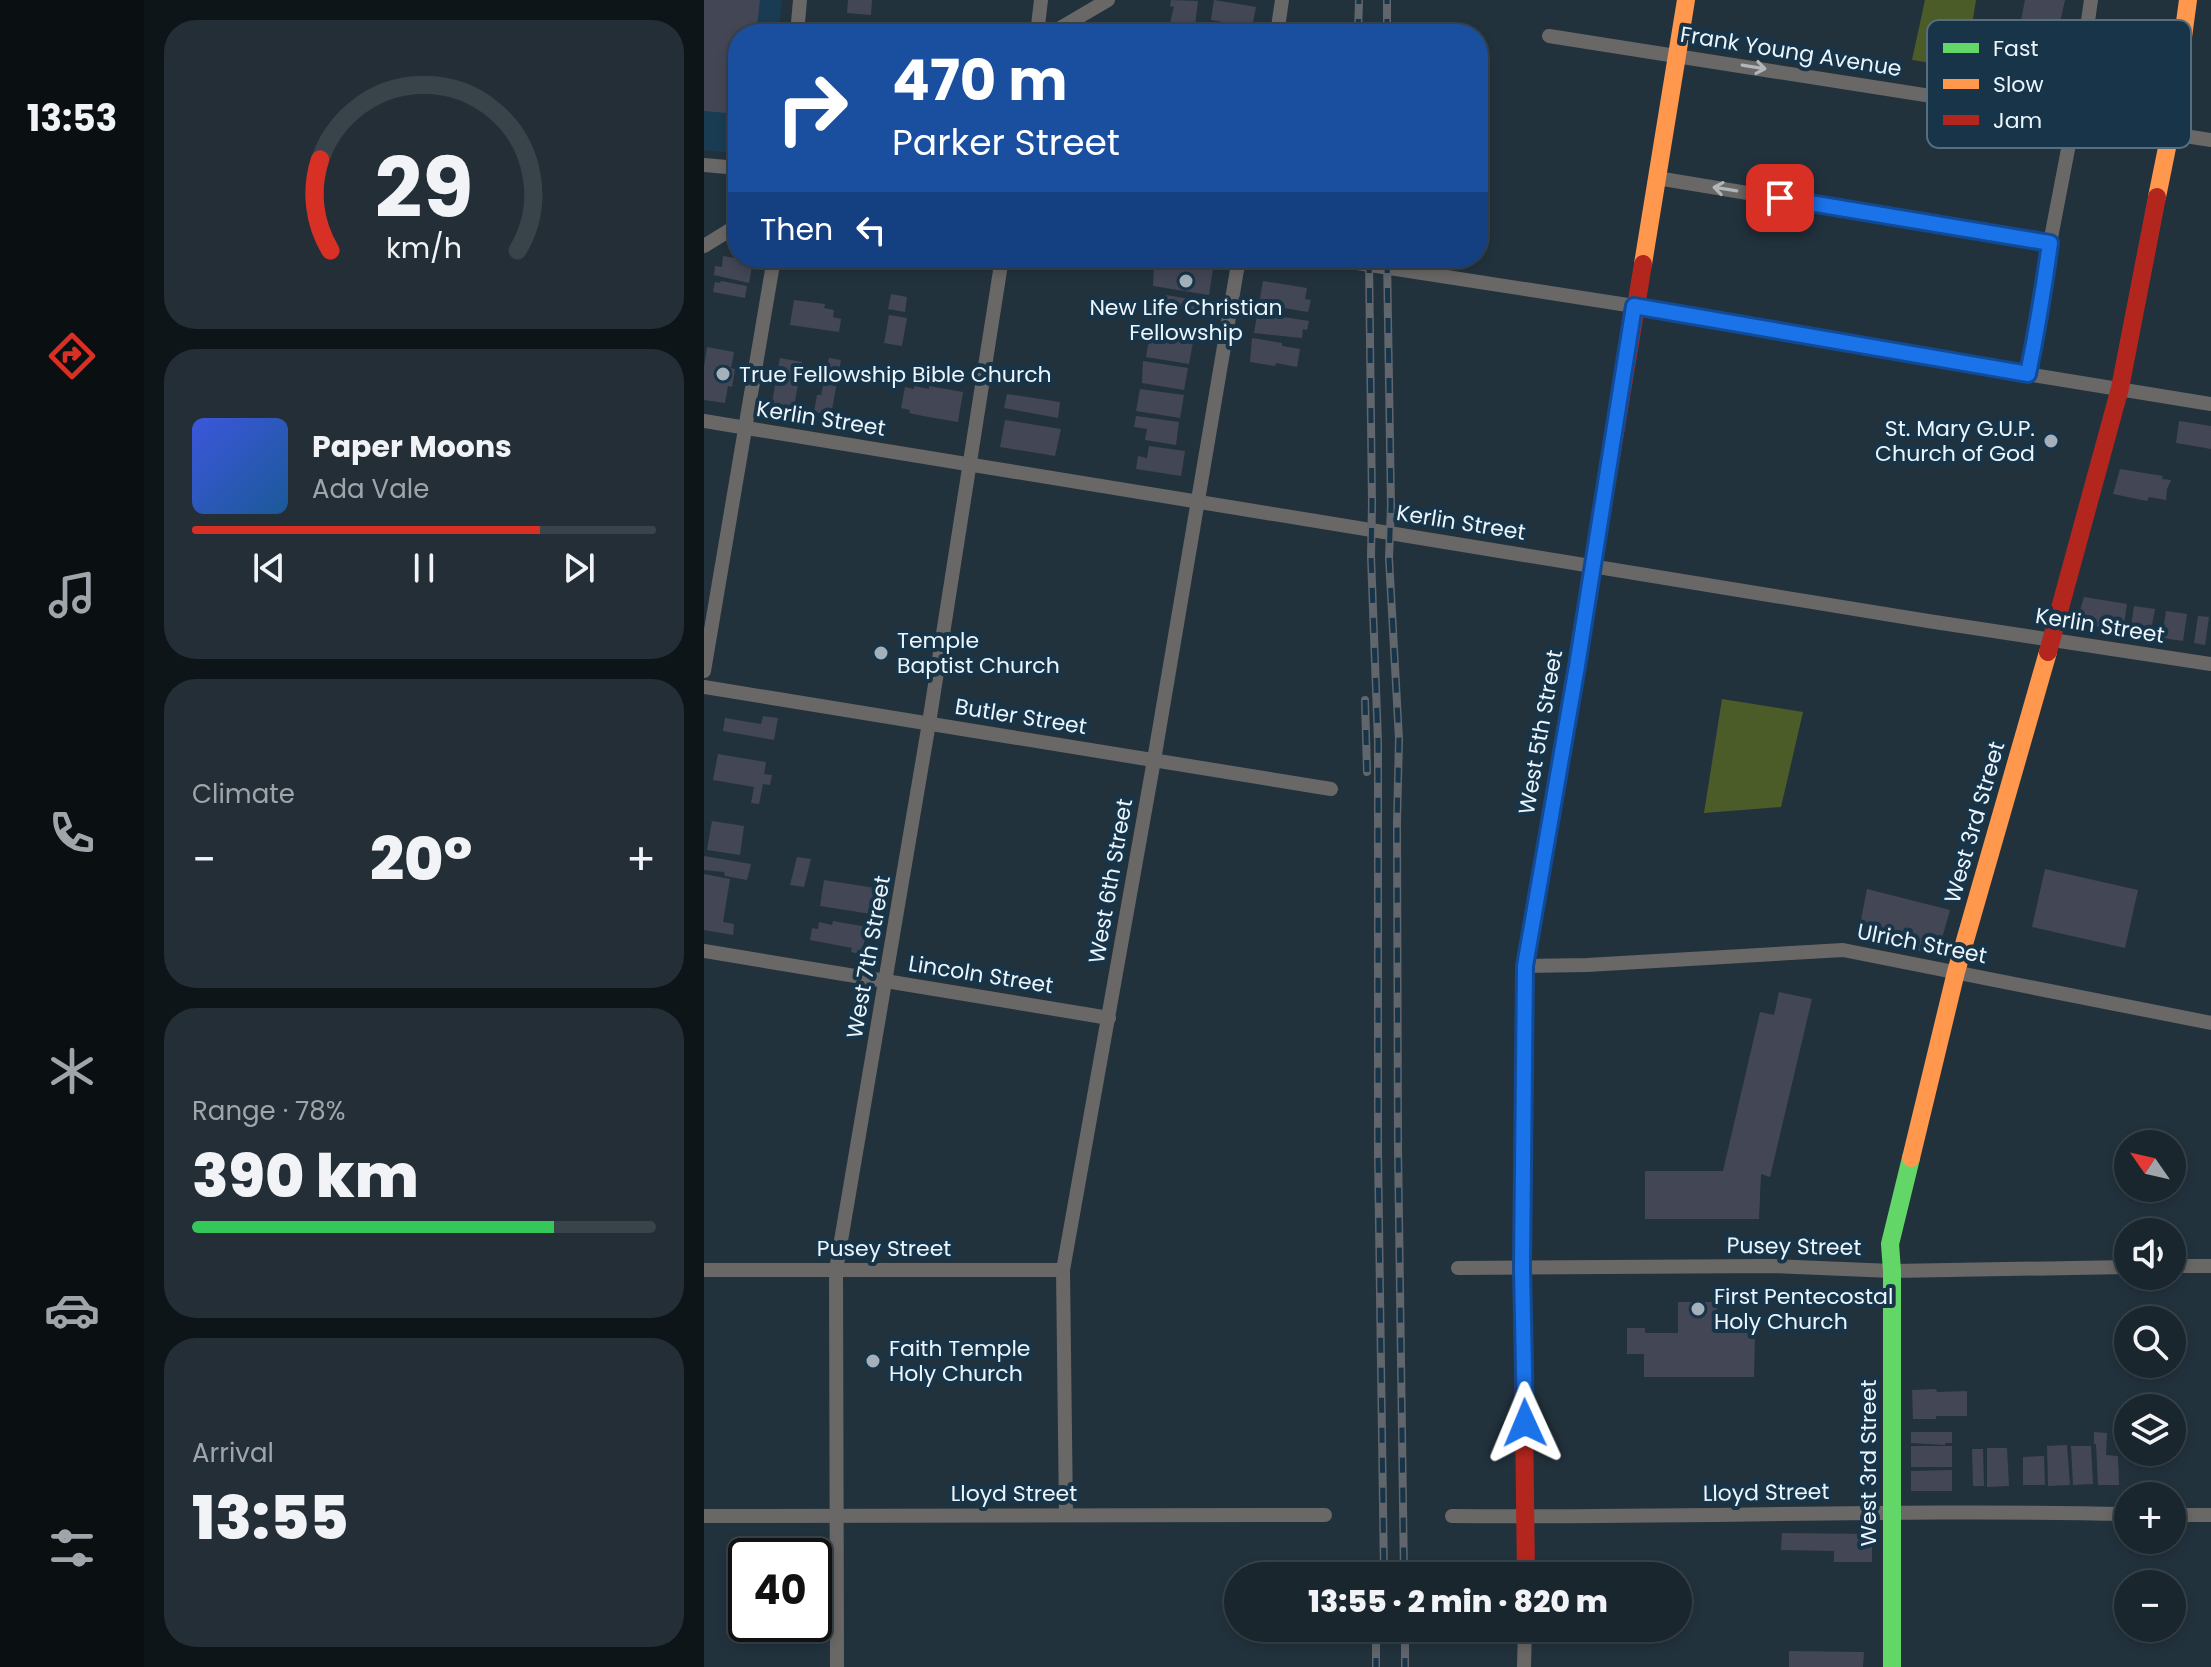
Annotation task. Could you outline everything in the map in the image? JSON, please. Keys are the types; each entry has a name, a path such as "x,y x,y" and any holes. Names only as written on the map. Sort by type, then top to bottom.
{"street":[{"path":"798,24 800,0"},
{"path":"1038,24 1041,0"},
{"path":"1067,24 1108,0"},
{"path":"1278,24 1282,0"},
{"name":"West 5th Street","path":"1526,1562 1522,1267 1525,966 1686,0"},
{"path":"2088,20 2091,0"},
{"name":"West 3rd Street","path":"2185,20 2188,0"},
{"name":"Frank Young Avenue","path":"1549,36 1927,95"},
{"name":"Frank Young Avenue","path":"2191,137 2211,140"},
{"path":"2028,374 2068,148"},
{"name":"West 3rd Street","path":"1892,1667 1890,1244 1956,972 2120,388 2167,148"},
{"path":"704,165 728,167"},
{"path":"1657,178 2050,243"},
{"path":"704,246 728,231"},
{"path":"704,671 772,268"},
{"name":"West 7th Street","path":"837,1667 836,1270 887,981 1000,268"},
{"name":"West 6th Street","path":"1066,1515 1063,1270 1237,268"},
{"path":"1389,268 1634,306 2211,404"},
{"name":"Kerlin Street","path":"704,421 2211,664"},
{"name":"Butler Street","path":"704,687 1331,789"},
{"name":"Ulrich Street","path":"1525,966 1843,950 2211,1023"},
{"name":"Lincoln Street","path":"704,951 1109,1018"},
{"name":"Pusey Street","path":"1458,1268 1772,1266 1892,1271 2114,1267"},
{"path":"2186,1266 2211,1266"},
{"name":"Pusey Street","path":"704,1270 1063,1270"},
{"name":"Lloyd Street","path":"1452,1516 1891,1512 2114,1514"},
{"name":"Lloyd Street","path":"704,1516 1325,1515"},
{"path":"2186,1515 2211,1515"},
{"path":"1524,1667 1525,1642"}],"shaded area":[{"path":"704,0 782,0 779,24 728,24 728,152 704,150"}],"green space":[{"path":"1925,0 1976,0 1973,20 1927,20 1927,62 1912,60"},
{"path":"1722,699 1803,712 1781,807 1704,813"}],"building":[{"path":"704,0 760,0 757,24 728,24 728,113 704,111"},
{"path":"848,0 872,0 871,15 847,13"},
{"path":"1171,0 1198,1 1195,24 1170,24 1174,7 1170,6"},
{"path":"1214,0 1256,7 1253,24 1211,20"},
{"path":"2025,0 2065,0 2060,20 2021,20"},
{"path":"723,256 728,257 728,268 752,268 749,283 714,275 715,266 722,267"},
{"path":"1154,268 1213,268 1209,295 1153,286"},
{"path":"1263,281 1307,288 1305,299 1311,300 1308,312 1259,304"},
{"path":"715,282 747,286 745,298 713,292"},
{"path":"891,294 907,297 905,312 888,309"},
{"path":"1166,295 1208,302 1207,313 1164,306"},
{"path":"794,300 825,304 824,308 834,310 833,317 841,319 839,332 790,325"},
{"path":"1258,309 1309,321 1307,330 1303,329 1302,338 1254,333"},
{"path":"889,315 907,318 902,346 884,343"},
{"path":"1150,334 1193,342 1189,364 1146,357"},
{"path":"1252,338 1300,349 1297,367 1250,362"},
{"path":"707,347 734,352 732,387 728,386 725,403 704,400"},
{"path":"780,358 802,362 793,412 771,408"},
{"path":"829,358 841,360 831,415 814,412"},
{"path":"1143,361 1188,368 1184,390 1142,383"},
{"path":"914,386 963,392 958,422 909,413 910,410 901,408 905,387 914,389"},
{"path":"1140,389 1184,395 1180,418 1136,411"},
{"path":"1007,394 1060,402 1058,418 1004,408"},
{"path":"1136,416 1179,422 1176,445 1145,440 1147,429 1134,427"},
{"path":"1005,420 1061,429 1055,456 1000,447"},
{"path":"2179,421 2211,426 2211,449 2176,443"},
{"path":"1149,446 1185,451 1181,476 1136,469 1138,456 1147,458"},
{"path":"2120,469 2171,480 2166,500 2149,497 2147,501 2113,494"},
{"path":"2084,597 2127,604 2123,631 2076,623"},
{"path":"2134,606 2155,609 2150,636 2130,633"},
{"path":"2166,611 2187,614 2183,641 2162,638"},
{"path":"2198,616 2209,617 2205,645 2194,643"},
{"path":"763,716 778,718 774,740 723,731 725,718 761,724"},
{"path":"718,754 766,762 764,774 772,775 770,785 763,784 759,804 751,803 754,787 713,780"},
{"path":"712,821 744,826 740,855 707,850"},
{"path":"704,856 751,864 747,880 725,876 724,872 704,870"},
{"path":"797,857 811,859 804,887 790,885"},
{"path":"2045,869 2138,890 2125,948 2032,927"},
{"path":"704,874 730,879 723,922 734,924 733,935 704,930"},
{"path":"824,880 875,888 871,914 820,906"},
{"path":"1867,889 1950,910 1937,956 1858,935"},
{"path":"833,921 867,927 860,954 851,952 852,948 810,940 812,928 818,929 819,922 832,925"},
{"path":"1779,992 1812,999 1770,1177 1761,1174 1759,1219 1645,1219 1645,1171 1723,1171 1760,1012 1774,1015"},
{"path":"1678,1302 1717,1302 1717,1333 1755,1333 1754,1377 1644,1377 1644,1354 1627,1354 1627,1328 1645,1328 1645,1333 1678,1333"},
{"path":"1936,1389 1937,1392 1967,1391 1967,1416 1913,1419 1912,1390"},
{"path":"1911,1432 1952,1432 1952,1443 1911,1443"},
{"path":"2094,1432 2107,1433 2106,1455 2114,1456 2114,1466 2118,1466 2119,1482 2114,1482 2114,1485 2098,1485"},
{"path":"2067,1445 2070,1485 2048,1486 2047,1446"},
{"path":"1911,1446 1952,1446 1952,1467 1911,1467"},
{"path":"2071,1446 2091,1446 2093,1484 2073,1485"},
{"path":"1987,1448 2007,1448 2009,1486 1987,1487"},
{"path":"1972,1449 1983,1449 1984,1486 1973,1486"},
{"path":"2044,1456 2045,1485 2023,1485 2023,1457"},
{"path":"1952,1470 1952,1491 1911,1491 1911,1471"},
{"path":"1782,1533 1872,1534 1872,1562 1834,1562 1834,1551 1781,1550"},
{"path":"1789,1651 1864,1652 1863,1667 1789,1667"}],"railway":[{"path":"1358,24 1359,0"},
{"path":"1387,0 1387,24"},
{"path":"1369,268 1371,556 1378,742 1378,1153 1384,1562"},
{"path":"1387,268 1389,558 1399,739 1398,1147 1404,1562"},
{"path":"1365,700 1367,772"},
{"path":"1376,1642 1376,1667"},
{"path":"1405,1642 1405,1667"}],"traffic: fast":[{"path":"1522,1262 1525,966 1565,735"},
{"path":"1892,1667 1890,1244 1911,1158"}],"traffic: slow":[{"path":"1643,264 1686,0"},
{"path":"2185,20 2188,0"},
{"path":"2157,197 2167,148"},
{"path":"1911,1158 1956,972 2048,652"}],"traffic: jam":[{"path":"2048,652 2120,388 2157,197"},
{"path":"1565,735 1643,264"},
{"path":"1522,1262 1526,1562"}],"place":[{"name":"New Life Christian Fellowship","path":"1186,281"},
{"name":"True Fellowship Bible Church","path":"723,374"},
{"name":"St. Mary G.U.P. Church of God","path":"2051,441"},
{"name":"Temple Baptist Church","path":"881,653"},
{"name":"First Pentecostal Holy Church","path":"1698,1309"},
{"name":"Faith Temple Holy Church","path":"873,1361"}],"route":[{"path":"1525,1423 1522,1267 1525,966 1577,666 1634,306 2028,374 2033,351 2050,243 1780,198"}]}
